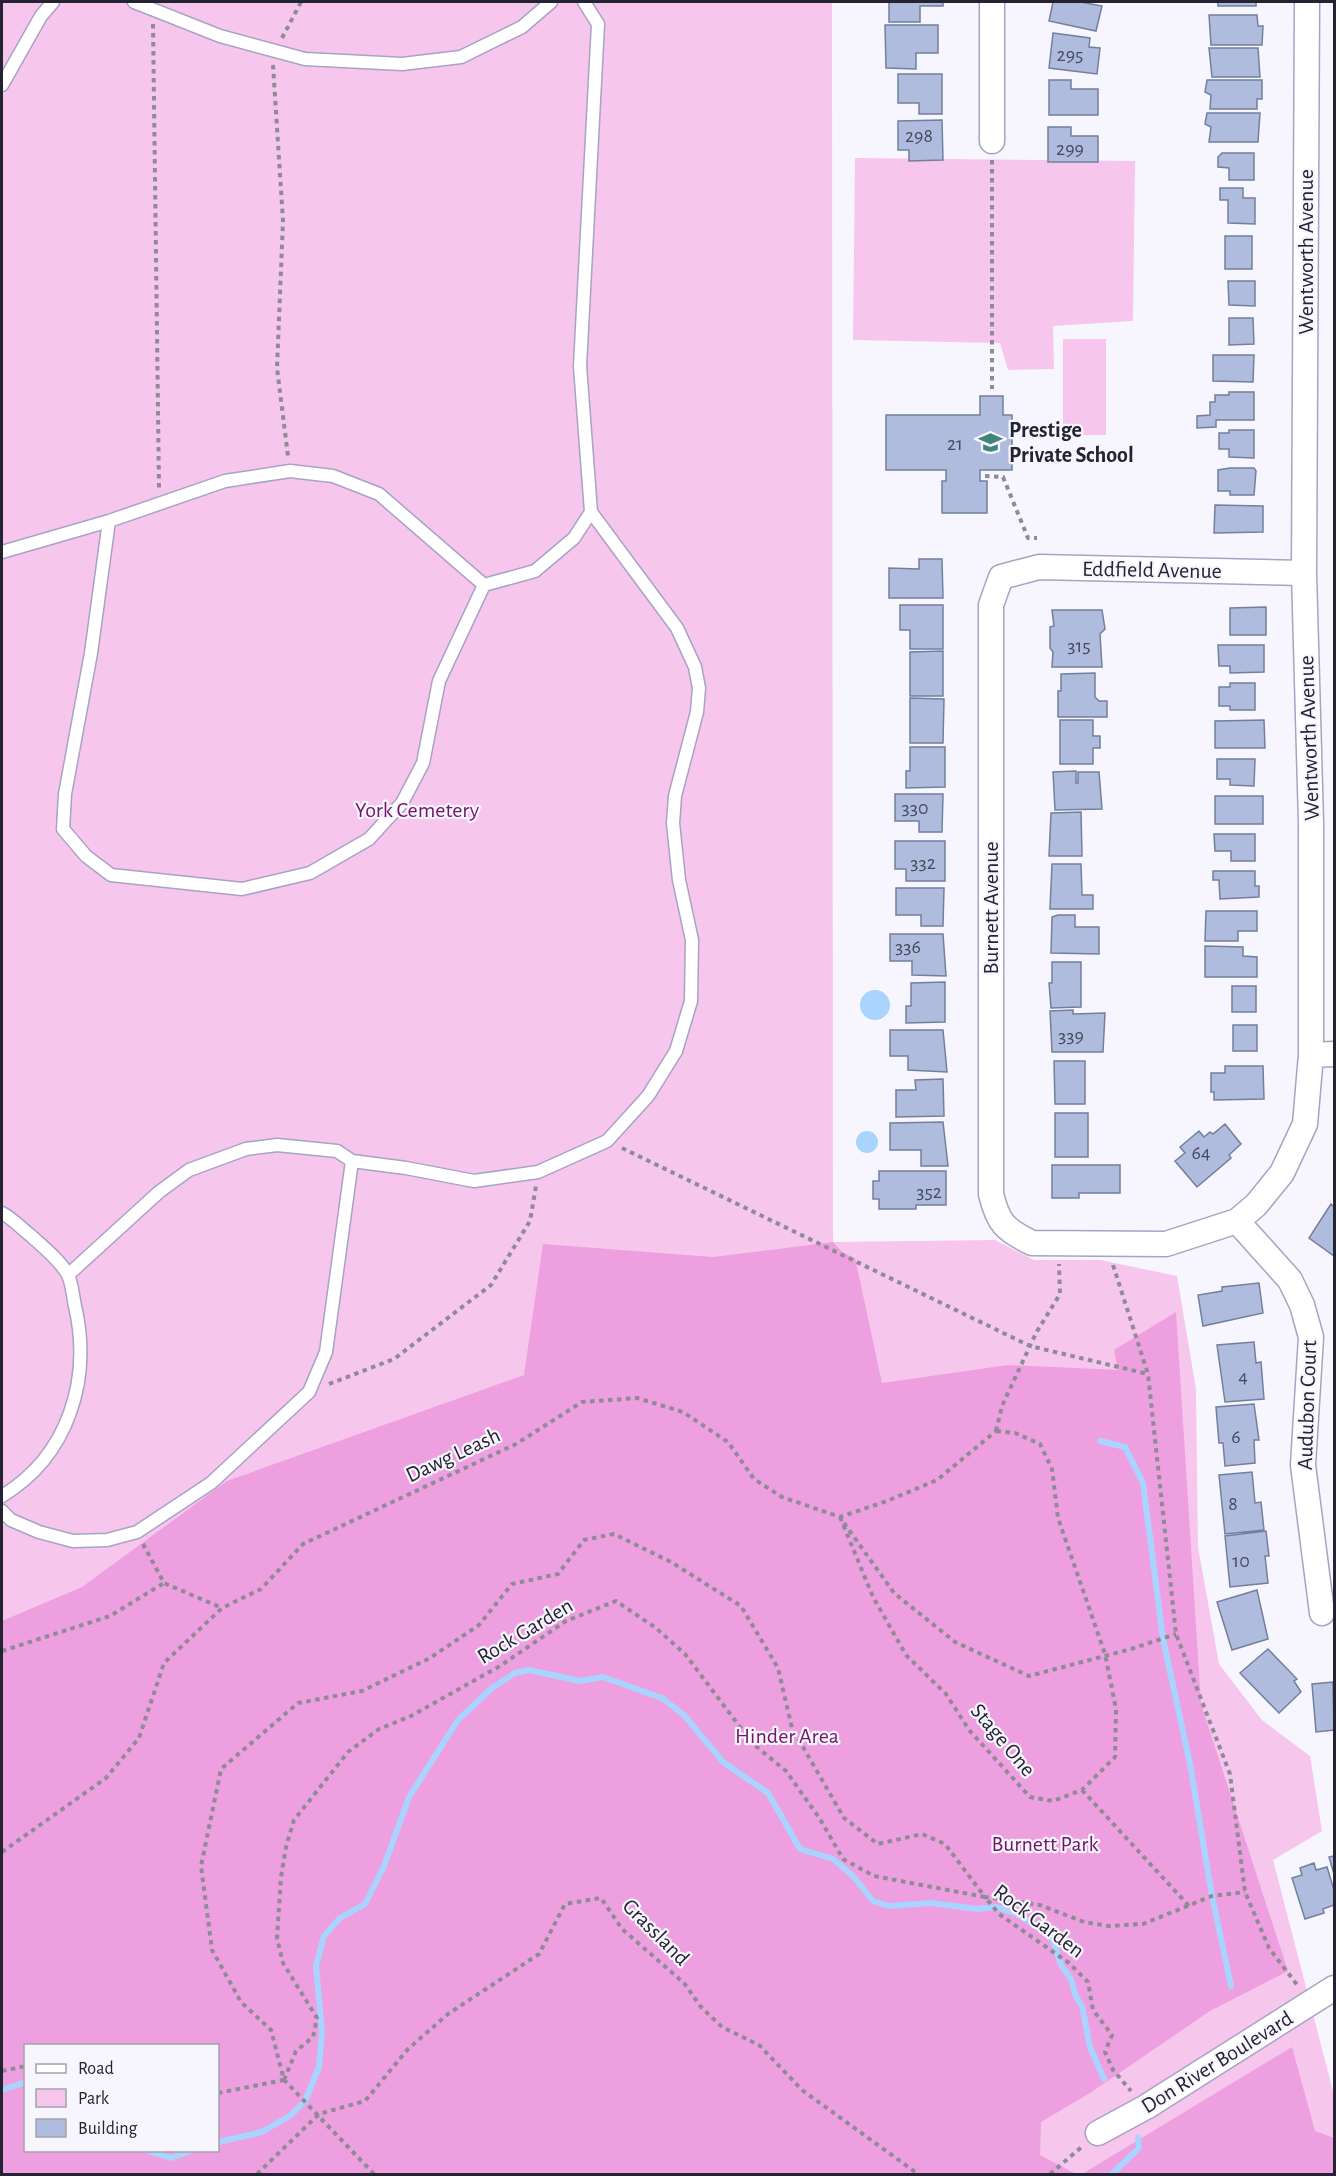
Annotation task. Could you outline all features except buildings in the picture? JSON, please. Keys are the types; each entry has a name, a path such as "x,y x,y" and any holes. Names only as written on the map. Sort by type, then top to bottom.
{"street":[{"path":"992,2 992,141"},
{"name":"Wentworth Avenue","path":"1013,1234 1032,1243 1166,1244 1237,1221 1256,1205 1282,1173 1305,1124 1311,1054 1311,823 1304,573 1307,2"},
{"name":"Eddfield Avenue","path":"1001,577 1039,567 1304,573"},
{"name":"Burnett Avenue","path":"1001,577 991,605 991,1194 996,1217 1013,1234"},
{"path":"1311,1054 1335,1054"},
{"name":"Audubon Court","path":"1237,1221 1290,1280 1302,1305 1311,1337 1303,1465 1322,1613"},
{"name":"Don River Boulevard","path":"1098,2133 1146,2107 1228,2052 1335,1988"}],"lane":[{"path":"2,85 41,16 53,2"},
{"path":"135,2 220,36 305,59 402,64 461,57 522,27 551,2"},
{"path":"68,1275 159,1192 189,1170 246,1149 277,1145 338,1151 352,1161 406,1168 474,1181 538,1172 607,1141 648,1096 670,1060 691,1001 693,940 677,868 673,823 681,769 697,712 699,688 695,668 677,628 591,512 580,366 598,24 584,2"},
{"path":"2,552 109,520 225,481 290,471 333,476 379,494 484,585"},
{"path":"109,520 91,653 65,794 63,829 86,856 111,875 242,889 310,873 369,839 402,803 423,763 439,681 484,585 535,571 574,538 591,512"},
{"path":"2,1511 11,1520 39,1532 73,1541 107,1540 137,1532 211,1483 309,1392 326,1352 352,1161"},
{"path":"2,1213 40,1244 68,1275 78,1319 82,1358 77,1396 62,1433 40,1465 2,1496"}],"path":[{"path":"279,44 301,2"},
{"path":"153,9 159,503"},
{"path":"273,63 283,221 278,368 290,471"},
{"path":"992,141 992,388"},
{"path":"985,476 1003,477 1028,538 1038,538"},
{"path":"607,1141 1030,1346 1148,1374"},
{"path":"309,1392 394,1359 491,1285 530,1221 538,1172"},
{"path":"1058,1244 1060,1294 1030,1346 1002,1406 996,1431 937,1480 888,1501 840,1517 894,1593 955,1642 1029,1676 1105,1654 1131,1649 1176,1634"},
{"path":"1106,1244 1148,1374 1176,1634 1230,1774 1245,1892 1269,1948 1311,2004"},
{"name":"Dawg Leash","path":"2,1852 106,1778 139,1738 164,1663 222,1608 261,1589 303,1544 516,1444 582,1402 637,1398 683,1412 728,1442 754,1479 782,1497 840,1517"},
{"name":"Stage One","path":"840,1517 873,1597 906,1655 946,1694 969,1730 1030,1797 1053,1800 1082,1790 1115,1757 1116,1708 1105,1654 1058,1518 1052,1469 1040,1444 1015,1433 996,1431"},
{"path":"137,1532 164,1583 222,1608"},
{"path":"374,2175 319,2114 284,2080 271,2030 241,2002 212,1950 201,1866 221,1769 298,1703 362,1691 430,1658 479,1625 512,1584 558,1574 584,1540 614,1534 671,1562 741,1606 778,1668 792,1728 844,1818 878,1844 922,1834 945,1844 985,1897 1040,1905 1084,1922 1108,1926 1143,1924 1212,1896 1245,1892"},
{"path":"2,1651 110,1616 164,1583"},
{"name":"Rock Garden","path":"284,2080 296,2051 313,2037 317,2018 283,1963 278,1938 281,1877 286,1846 294,1820 348,1752 379,1729 411,1716 501,1666 566,1621 616,1601 656,1628 685,1654 752,1743 786,1771 820,1819 843,1859 874,1876 985,1897 999,1914 1069,1963 1088,1982 1093,2010 1112,2035 1105,2052 1113,2070 1146,2107"},
{"path":"1082,1790 1189,1906"},
{"name":"Grassland","path":"319,2114 365,2101 408,2049 448,2014 539,1954 565,1904 601,1898 622,1929 684,1983 701,2007 722,2027 759,2045 802,2090 918,2175"},
{"path":"2,2071 24,2066"},
{"path":"219,2093 284,2080"},
{"path":"257,2175 319,2114"},
{"path":"1050,2175 1098,2133"}],"green space":[{"path":"2,2 832,2 833,1242 995,1240 1034,1260 1100,1260 1177,1276 1196,1389 1198,1547 1219,1664 1262,1720 1310,1756 1322,1831 1273,1860 1334,2095 1334,2174 2,2174"},
{"path":"855,158 1135,161 1133,321 1053,326 1054,369 1008,370 1000,343 853,340"},
{"path":"1063,339 1106,339 1106,435 1063,435"},
{"name":"Hinder Area","path":"833,1242 843,1253 855,1258 882,1383 1008,1365 1118,1370 1114,1350 1176,1312 1201,1704 1288,1971 1210,2011 1090,2093 1041,2122 1040,2155 1076,2174 2,2174 2,1621 82,1587 227,1481 524,1375 543,1244 713,1257"},
{"path":"1292,2047 1315,2131 1334,2138 1334,2174 1082,2174"}],"water":[{"path":"875,990 886,994 890,1005 886,1016 875,1020 864,1016 860,1005 864,994"},
{"path":"867,1131 875,1134 878,1142 875,1150 867,1153 859,1150 856,1142 859,1134"}],"waterway":[{"path":"1100,1441 1125,1447 1143,1483 1163,1639 1190,1764 1212,1896 1231,1986"},
{"path":"219,2142 262,2132 291,2115 305,2101 319,2067 322,2032 316,1966 324,1936 340,1918 365,1904 384,1866 409,1797 458,1720 492,1688 515,1673 529,1670 580,1681 603,1677 662,1698 684,1715 723,1762 768,1793 800,1849 833,1859 854,1877 873,1901 889,1906 931,1903 977,1909 997,1907 1017,1914 1041,1929 1053,1940 1061,1965 1071,1979 1076,1997 1082,2006 1090,2047 1104,2079"},
{"path":"2,2090 24,2083"},
{"path":"1112,2174 1139,2148 1138,2138"},
{"path":"152,2152 171,2158 188,2152"}],"place":[{"name":"Prestige Private School","path":"991,443"}],"park label":[{"name":"York Cemetery","path":"417,810"},
{"name":"Burnett Park","path":"1045,1844"}]}
